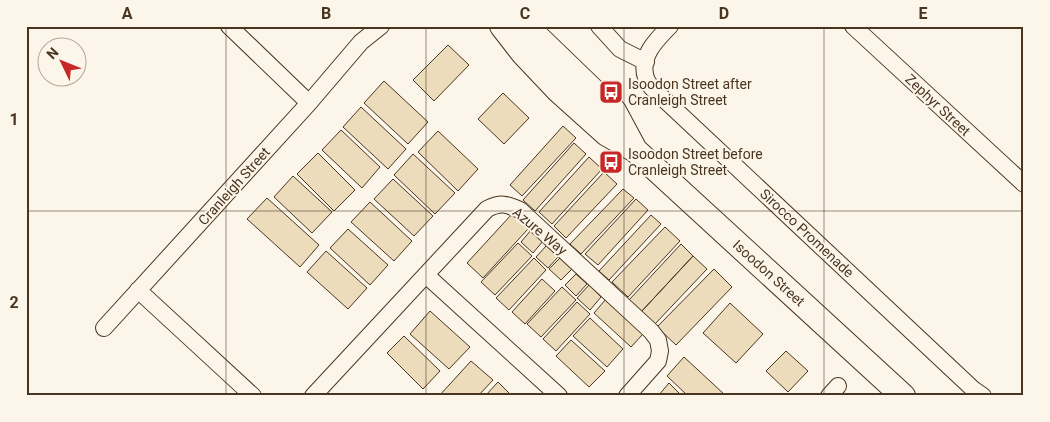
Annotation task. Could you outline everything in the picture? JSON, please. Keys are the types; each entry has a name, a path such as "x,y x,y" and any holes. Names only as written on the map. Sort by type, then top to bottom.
{"street":[{"path":"229,26 309,103"},
{"name":"Cranleigh Street","path":"361,42 368,26"},
{"name":"Cranleigh Street","path":"104,328 309,103 361,42 382,26"},
{"name":"Isoodon Street","path":"502,26 558,90 607,134 635,150 903,396"},
{"name":"Isoodon Street","path":"526,26 614,111 635,150"},
{"path":"599,26 620,49 646,62 653,45 670,26"},
{"name":"Zephyr Street","path":"853,26 1024,184"},
{"name":"Sirocco Promenade","path":"646,62 646,79 652,88 973,389 983,396"},
{"name":"Azure Way","path":"313,396 487,209 497,204 508,205 520,210 651,331 658,340 660,351 658,361 627,396"},
{"path":"426,274 559,396"},
{"path":"138,290 253,396"}],"building":[{"path":"448,45 469,65 434,101 413,80"},
{"path":"384,81 428,122 408,144 364,103"},
{"path":"503,93 529,118 504,144 478,119"},
{"path":"361,107 406,149 388,169 343,127"},
{"path":"563,126 576,138 522,196 510,185"},
{"path":"341,130 380,167 362,188 322,150"},
{"path":"438,131 478,169 458,191 418,152"},
{"path":"574,143 586,154 535,211 523,200"},
{"path":"318,153 355,190 334,211 297,174"},
{"path":"413,154 455,193 435,214 394,175"},
{"path":"589,157 602,169 552,224 539,212"},
{"path":"604,172 617,184 566,238 554,226"},
{"path":"293,176 332,212 312,233 274,197"},
{"path":"393,179 433,216 414,236 374,199"},
{"path":"623,189 634,198 581,254 570,244"},
{"path":"267,198 319,245 300,267 247,219"},
{"path":"636,199 648,210 598,265 585,254"},
{"path":"370,202 412,241 394,261 351,222"},
{"path":"512,214 528,229 483,278 467,263"},
{"path":"651,215 661,224 609,280 599,271"},
{"path":"665,227 680,241 628,297 612,282"},
{"path":"348,229 388,265 370,285 330,248"},
{"path":"531,230 543,241 533,253 521,242"},
{"path":"518,243 532,256 495,295 481,282"},
{"path":"681,244 693,256 641,312 629,300"},
{"path":"547,245 559,256 548,268 536,257"},
{"path":"326,251 367,288 348,309 307,272"},
{"path":"693,256 707,269 655,324 641,312"},
{"path":"534,258 546,270 509,310 496,298"},
{"path":"560,258 572,269 561,280 549,269"},
{"path":"714,269 732,287 676,345 657,327"},
{"path":"576,274 587,284 576,296 565,285"},
{"path":"542,279 555,291 525,324 512,312"},
{"path":"589,285 601,297 590,310 577,298"},
{"path":"562,287 576,300 541,337 527,324"},
{"path":"606,299 643,334 631,347 594,313"},
{"path":"577,302 590,314 556,351 543,339"},
{"path":"730,303 763,334 736,363 703,333"},
{"path":"430,311 470,347 449,369 410,334"},
{"path":"590,318 623,349 607,367 573,336"},
{"path":"404,336 440,371 423,389 387,353"},
{"path":"571,340 605,371 589,387 556,356"},
{"path":"786,351 808,371 788,392 766,371"},
{"path":"684,357 725,395 688,396 667,376"},
{"path":"471,361 493,380 478,396 439,396"},
{"path":"498,382 512,396 485,396"},
{"path":"669,383 682,396 658,396"}],"place":[{"name":"Isoodon Street after Cranleigh Street","path":"611,92"},
{"name":"Isoodon Street before Cranleigh Street","path":"611,162"}]}
